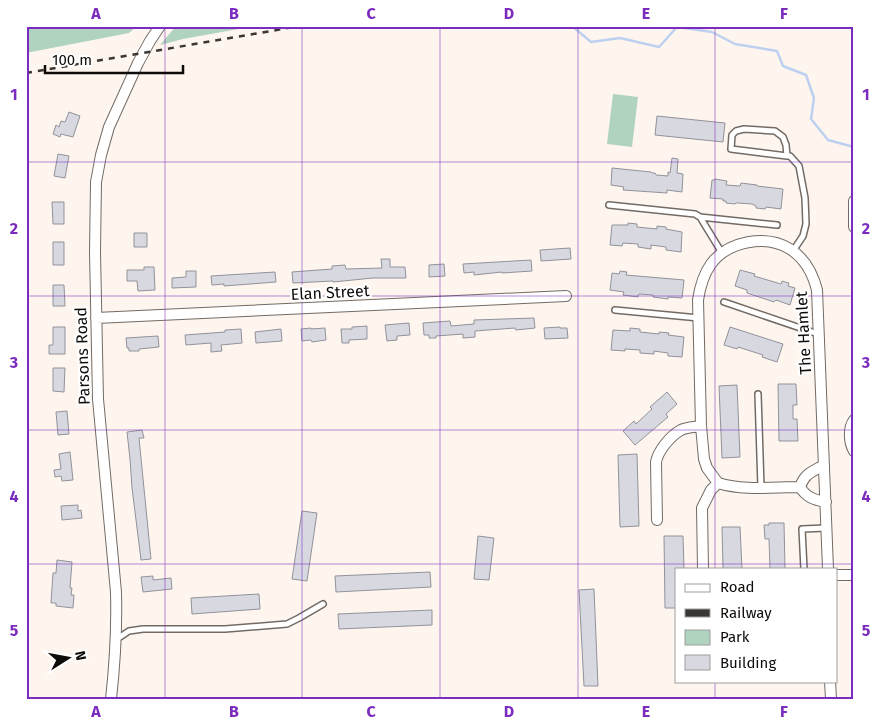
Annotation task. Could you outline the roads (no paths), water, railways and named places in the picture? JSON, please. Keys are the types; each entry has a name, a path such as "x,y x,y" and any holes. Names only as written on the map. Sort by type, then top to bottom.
{"street":[{"name":"Parsons Road","path":"111,699 117,639 116,592 98,399 96,182 109,127 134,70 160,26"},
{"path":"854,200 854,227"},
{"path":"793,251 777,244 762,241 743,243 722,253 712,263 702,279 698,300 701,426 704,459 707,468 718,483 746,488 800,486"},
{"name":"The Hamlet","path":"793,251 805,264 815,282 817,290 828,568"},
{"name":"Elan Street","path":"96,318 566,296"},
{"path":"854,420 851,424 850,435 854,450"},
{"path":"657,520 657,455 662,447 681,430 701,426"},
{"path":"824,466 803,478 800,486 804,494 814,500 826,502"},
{"path":"703,568 702,508 711,490 718,483"},
{"path":"838,575 854,575"},
{"path":"830,682 831,699"}],"lane":[{"path":"787,156 786,145 782,137 775,131 744,129 736,130 732,135 730,149 787,156 790,156 799,166 805,198 806,224 803,236 793,251"},
{"path":"609,205 776,225"},
{"path":"700,217 722,253"},
{"path":"724,302 819,334"},
{"path":"615,310 699,318"},
{"path":"758,394 761,487"},
{"path":"804,568 802,529 827,528"},
{"path":"117,639 129,632 142,629 225,628 287,624 323,604"}],"waterway":[{"path":"572,26 591,42 620,38 659,47 677,27 712,32 735,44 777,51 783,66 806,75 814,98 811,119 828,140 854,147"}],"railway":[{"path":"26,73 300,26"}]}
